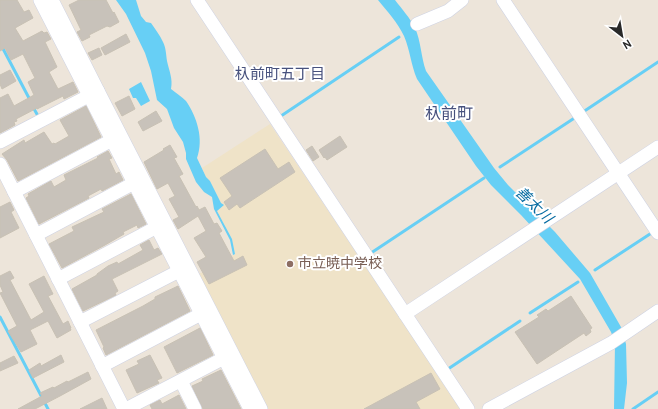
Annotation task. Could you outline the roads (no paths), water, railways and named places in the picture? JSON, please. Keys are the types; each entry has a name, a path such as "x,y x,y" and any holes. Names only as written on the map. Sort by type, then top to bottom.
{"street":[{"path":"40,0 94,94 262,409"},
{"path":"52,0 94,94 112,140 250,409"},
{"path":"197,0 468,409"},
{"path":"417,24 448,11 462,0"},
{"path":"503,0 658,233"},
{"path":"0,142 94,94"},
{"path":"14,192 112,140"},
{"path":"405,314 658,146"},
{"path":"0,164 125,409 224,358"},
{"path":"36,235 134,183"},
{"path":"58,279 157,227"},
{"path":"80,322 179,271"},
{"path":"489,409 611,343 658,311"},
{"path":"102,366 201,314"},
{"path":"181,381 195,409"}],"water":[{"path":"116,0 136,0 141,16 146,22 151,23 163,42 171,78 171,89 186,101 196,121 200,143 197,158 206,177 210,181 221,203 224,205 217,211 232,239 235,254 233,255 230,240 214,209 212,197 204,192 196,182 186,159 183,142 174,128 167,109 157,100 151,71 145,53 126,14"},
{"path":"378,0 395,0 403,10 413,24 417,33 426,71 494,168 508,185 555,232 590,273 621,327 626,344 627,383 624,409 614,409 615,343 611,332 580,279 491,185 476,166 417,79 402,31"},
{"path":"141,82 150,101 141,106 136,98 133,98 129,89"}],"waterway":[{"path":"281,116 399,37"},
{"path":"0,43 30,100"},
{"path":"583,112 658,62"},
{"path":"33,107 38,116"},
{"path":"500,167 576,117"},
{"path":"371,253 484,178"},
{"path":"595,270 653,232"},
{"path":"530,313 578,282"},
{"path":"0,317 48,409"},
{"path":"448,369 520,321"},
{"path":"633,409 658,392"}],"place":[{"name":"市立暁中学校","path":"290,264"}],"district":[{"name":"杁前町五丁目","path":"280,75"},
{"name":"杁前町","path":"449,115"}],"water label":[{"name":"善太川","path":"533,206"}]}
